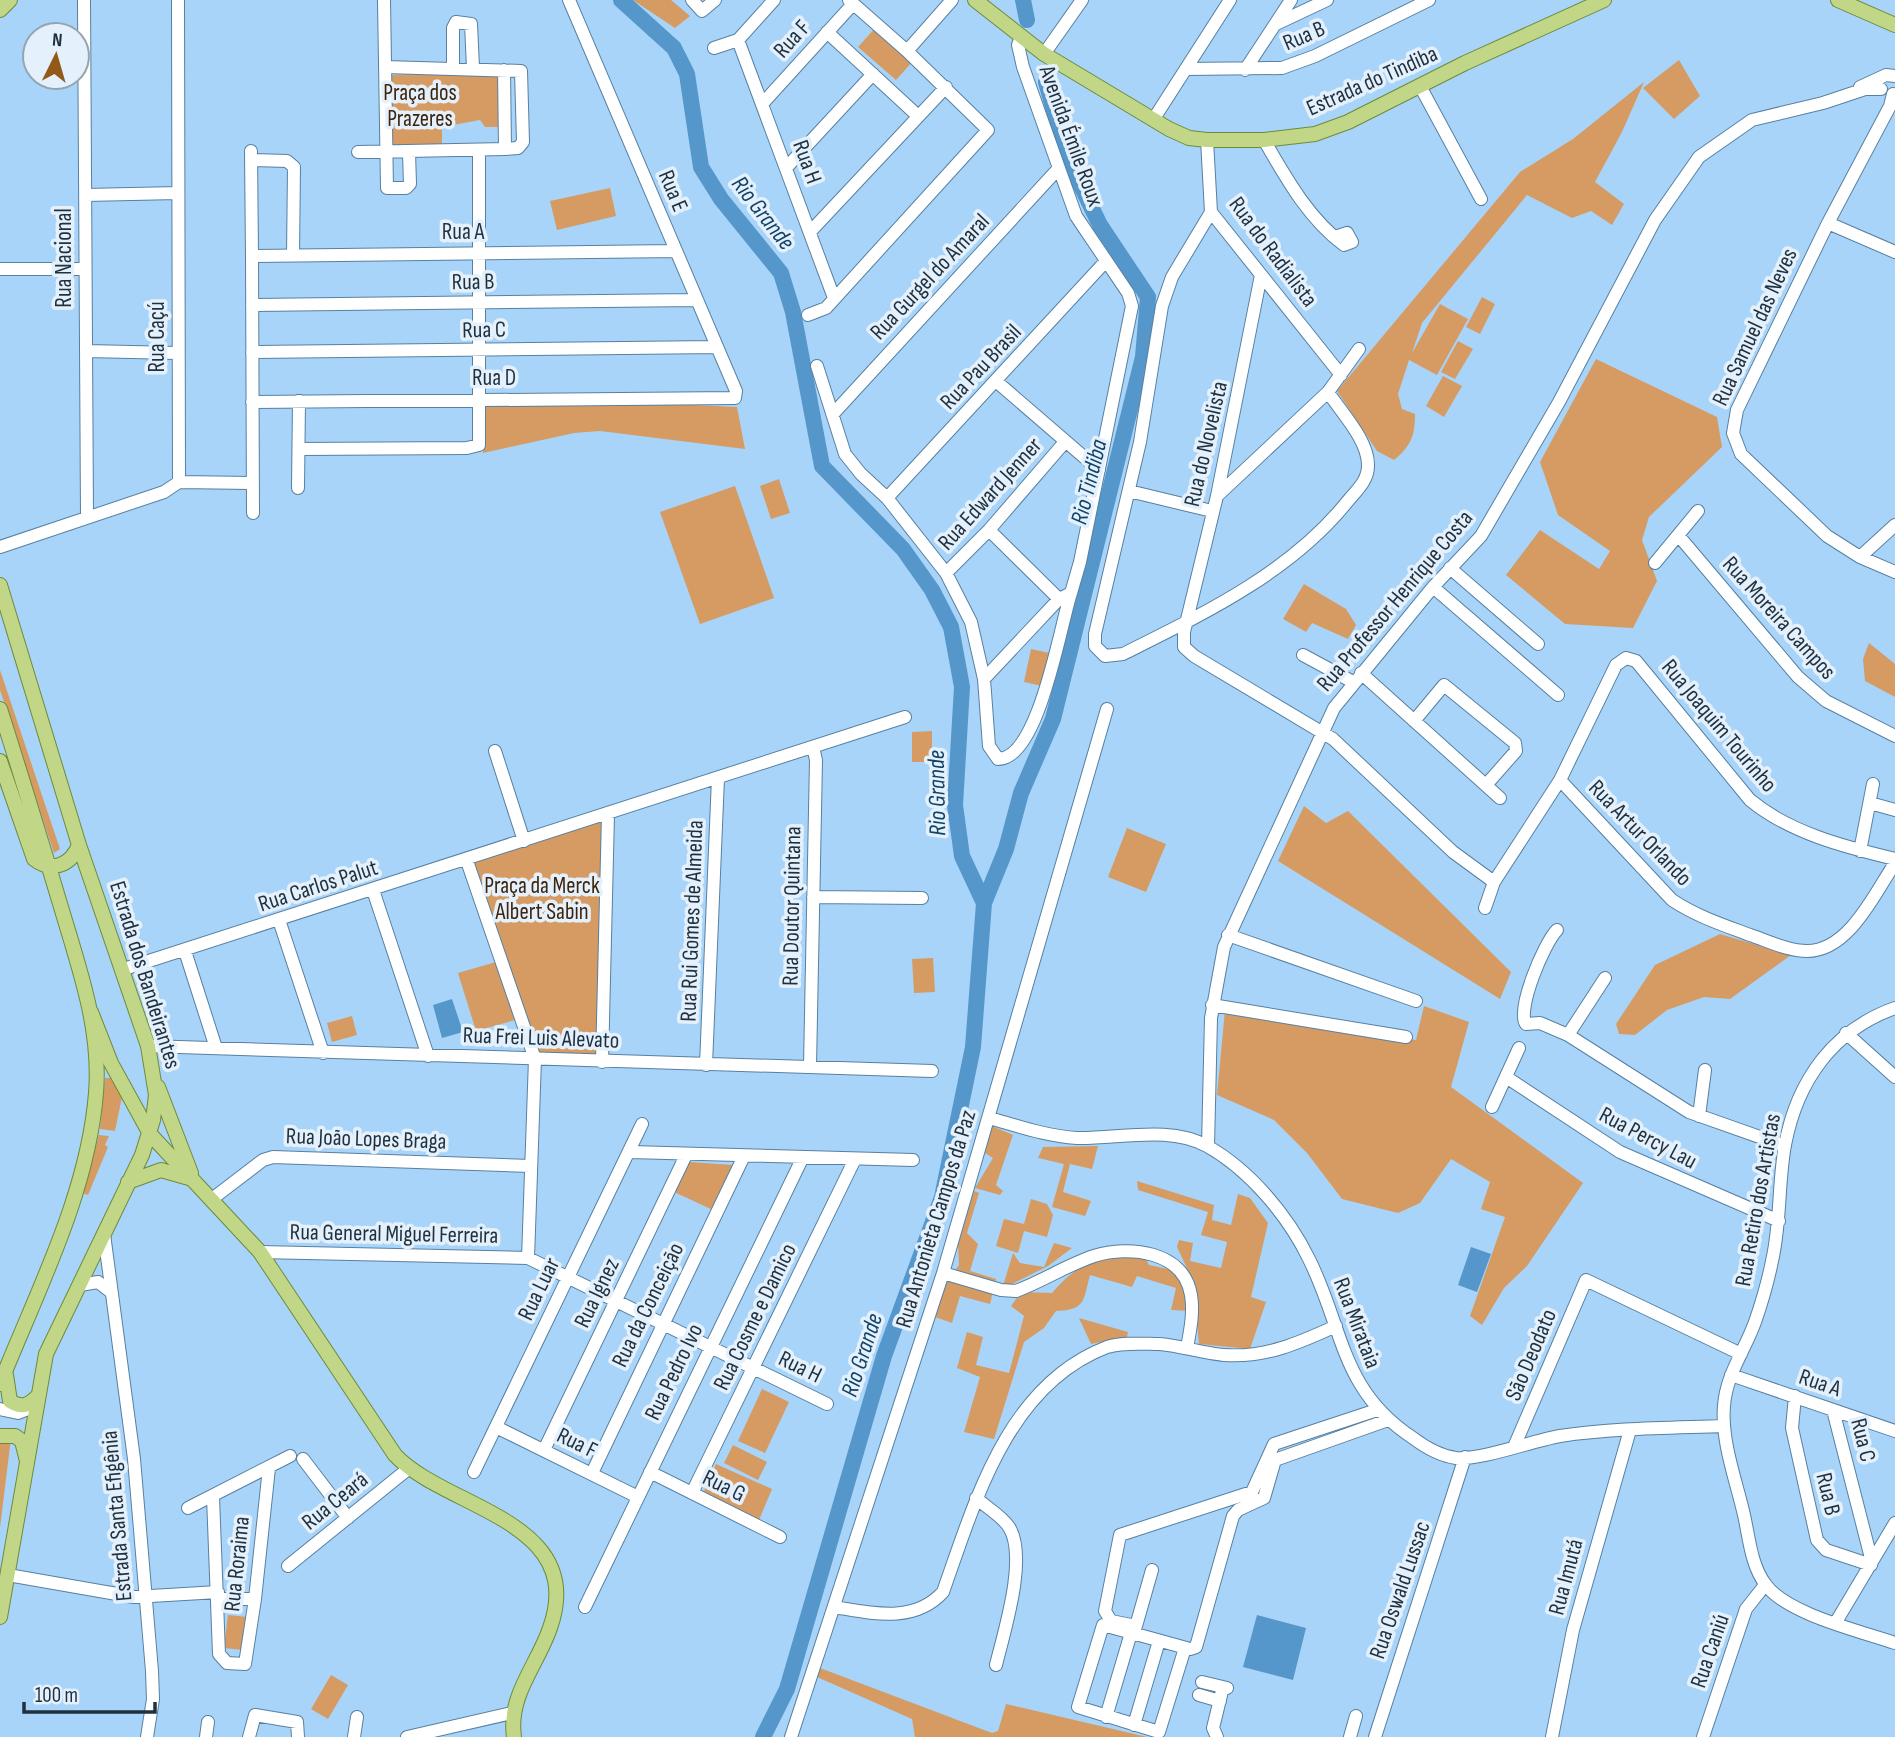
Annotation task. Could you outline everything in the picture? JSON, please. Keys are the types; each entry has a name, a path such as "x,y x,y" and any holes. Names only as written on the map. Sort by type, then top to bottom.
{"main road":[{"path":"0,10 10,0"},
{"name":"Estrada do Tindiba","path":"975,0 1044,54 1153,120 1184,136 1207,140 1264,140 1330,130 1604,0"},
{"path":"1839,0 1895,25"},
{"name":"Estrada dos Bandeirantes","path":"0,585 6,624 79,845 124,969 155,1077 155,1109 150,1134 46,1354 29,1469 0,1617"},
{"path":"0,709 51,867 91,1012 111,1063 150,1134 260,1252 395,1455 408,1469 518,1527 541,1550 550,1569 555,1603 551,1627 512,1713 514,1737"},
{"path":"0,761 34,859 51,867 71,861 79,845"},
{"path":"0,1384 69,1208 83,1161 96,1091 91,1012"},
{"path":"155,1077 194,1181"},
{"path":"128,1182 162,1170 194,1181"},
{"path":"6,1370 10,1401 19,1406 39,1400"},
{"path":"0,1436 15,1436 22,1441 29,1469"}],"street":[{"name":"Rua Nacional","path":"84,0 87,517"},
{"name":"Rua Caçú","path":"178,0 179,482"},
{"path":"383,0 386,185 398,188 410,184 409,152"},
{"name":"Rua E","path":"569,0 718,347 736,391 735,398"},
{"path":"692,0 702,11 715,0"},
{"path":"714,48 738,40 774,0"},
{"path":"907,51 952,0"},
{"path":"1044,54 1082,0"},
{"path":"1153,120 1230,0"},
{"path":"1245,70 1291,0"},
{"path":"1276,24 1327,0"},
{"name":"Rua B","path":"1186,69 1282,68 1429,0"},
{"path":"808,315 827,308 988,130 907,51 851,2"},
{"name":"Rua F","path":"763,103 851,2"},
{"path":"453,68 453,27 456,22 471,24 473,68"},
{"path":"827,32 918,116"},
{"name":"Avenida Émile Roux","path":"984,679 993,755 1003,759 1020,746 1039,712 1065,596 1080,562 1132,317 1128,293 1076,216 1023,67 1018,46 1021,37"},
{"name":"Rua H","path":"738,40 834,298"},
{"path":"358,152 479,151 511,149 523,142 522,74 473,68 385,67"},
{"path":"504,70 511,149"},
{"path":"786,168 873,74"},
{"name":"Rua Professor Henrique Costa","path":"1208,1146 1212,1005 1228,935 1334,708 1433,587 1481,536 1559,402 1653,223 1692,166 1718,141 1752,120 1889,83"},
{"name":"Rua Samuel das Neves","path":"1889,83 1881,119 1737,410 1733,433 1741,454 1827,536 1860,557 1895,572"},
{"path":"1420,86 1481,199"},
{"path":"810,232 946,88"},
{"name":"Rua do Radialista","path":"1207,140 1211,212 1341,375"},
{"path":"1264,140 1299,198 1335,237"},
{"path":"299,449 467,448 479,445 479,151"},
{"path":"253,513 251,156 287,161 294,167 293,255"},
{"name":"Rua Gurgel do Amaral","path":"833,414 1058,169"},
{"path":"85,195 178,193"},
{"path":"1211,212 1172,277 1162,306 1129,491 1095,634 1098,651 1111,657 1187,622 1227,599 1315,539 1364,481 1367,455 1328,391"},
{"path":"1828,223 1895,252"},
{"name":"Rua A","path":"252,256 675,251"},
{"name":"Rua Pau Brasil","path":"887,498 1105,262"},
{"path":"0,269 84,269"},
{"name":"Rua do Novelista","path":"1187,622 1217,496 1261,275"},
{"name":"Rua B","path":"252,305 696,300"},
{"name":"Rua C","path":"252,352 481,352 718,347"},
{"path":"1217,496 1328,391 1359,349"},
{"path":"86,351 177,353"},
{"path":"817,366 845,454 861,474 887,498 946,573 971,622 984,679"},
{"path":"997,382 1064,443 1099,470"},
{"name":"Rua D","path":"252,402 735,398"},
{"path":"298,488 299,401"},
{"name":"Rua Edward Jenner","path":"946,573 989,530 1064,443"},
{"path":"0,547 164,492 179,482 252,483"},
{"path":"1129,491 1212,511"},
{"path":"1655,563 1698,511"},
{"path":"1860,557 1895,526"},
{"path":"984,679 1065,596 989,530"},
{"name":"Rua Moreira Campos","path":"1678,535 1798,677 1826,701 1895,736"},
{"path":"1450,568 1538,644"},
{"path":"1433,587 1558,695"},
{"path":"1187,622 1183,641 1186,650 1322,732 1453,852 1494,882"},
{"path":"1303,655 1357,678 1414,721 1500,798"},
{"name":"Rua Joaquim Tourinho","path":"1560,780 1616,665 1620,660 1632,658 1759,808 1795,828 1895,861"},
{"path":"1414,721 1444,685 1516,743 1516,751 1486,785"},
{"name":"Rua Antonieta Campos da Paz","path":"791,1737 943,1273 1107,709"},
{"name":"Rua Carlos Palut","path":"124,969 467,861 905,717"},
{"name":"Rua Doutor Quintana","path":"810,1066 816,760 813,747"},
{"path":"495,751 523,841"},
{"name":"Rua Rui Gomes de Almeida","path":"706,1065 718,778"},
{"path":"1485,908 1494,882 1560,780"},
{"name":"Rua Artur Orlando","path":"1560,780 1672,900 1692,914 1790,949 1823,949 1840,938 1858,919 1895,861"},
{"path":"1860,851 1873,784"},
{"path":"1870,803 1895,810"},
{"path":"602,1062 608,814"},
{"path":"467,861 535,1059 528,1258"},
{"path":"373,890 428,1056"},
{"path":"813,897 922,898"},
{"path":"279,920 323,1053"},
{"path":"1557,930 1546,945 1522,1010 1522,1018 1526,1024 1540,1023 1568,1035 1699,1116 1785,1146"},
{"path":"1228,935 1416,1001"},
{"path":"185,951 216,1048"},
{"path":"1568,1035 1605,978"},
{"path":"1212,1005 1406,1037"},
{"name":"Rua Retiro dos Artistas","path":"1765,1585 1756,1566 1724,1426 1725,1397 1731,1375 1762,1299 1779,1221 1785,1146 1799,1096 1814,1068 1846,1033 1875,1015 1895,1008"},
{"path":"1846,1033 1895,1077"},
{"name":"Rua Frei Luis Alevato","path":"148,1046 932,1071"},
{"path":"1492,1107 1519,1048"},
{"path":"1699,1116 1705,1070"},
{"name":"Rua Percy Lau","path":"1506,1077 1620,1152 1779,1221"},
{"name":"Rua Mirataia","path":"989,1118 1060,1136 1175,1136 1208,1146 1272,1202 1294,1231 1310,1260 1349,1366 1377,1410 1422,1445 1455,1458 1576,1434 1724,1426"},
{"name":"Rua Luar","path":"474,1472 631,1152 642,1124"},
{"path":"631,1152 913,1160"},
{"name":"Rua Ignez","path":"544,1450 686,1155"},
{"name":"Rua da Conceição","path":"592,1473 744,1156"},
{"name":"Rua João Lopes Braga","path":"212,1199 263,1160 273,1157 531,1166"},
{"name":"Rua Pedro Ivo","path":"585,1607 803,1157"},
{"name":"Rua Cosme e Damico","path":"692,1493 855,1159"},
{"name":"Estrada Santa Efigênia","path":"104,1234 134,1460 153,1699 147,1737"},
{"path":"943,1273 1001,1290 1016,1291 1106,1252 1136,1251 1155,1255 1177,1267 1191,1293 1187,1348"},
{"name":"Rua General Miguel Ferreira","path":"260,1252 528,1258"},
{"name":"Rua H","path":"528,1258 617,1299 827,1404"},
{"name":"São Deodato","path":"1514,1447 1586,1280 1741,1354"},
{"path":"80,1285 98,1282 111,1292"},
{"path":"834,1608 895,1614 916,1611 935,1601 943,1592 976,1498 1008,1435 1034,1400 1068,1368 1108,1347 1162,1344 1253,1355 1295,1345 1336,1326"},
{"name":"Rua A","path":"1731,1375 1895,1432"},
{"name":"Rua B","path":"1795,1396 1792,1428 1817,1540 1826,1550 1871,1564"},
{"path":"0,1409 18,1413 39,1400"},
{"path":"1152,1570 1136,1626 1111,1621 1105,1611 1120,1535 1252,1492 1274,1444 1377,1410"},
{"name":"Rua C","path":"1833,1410 1871,1564"},
{"path":"1185,1648 1160,1730 1156,1732 1080,1709 1078,1704 1104,1625 1185,1648 1193,1649 1198,1644 1233,1516 1238,1510 1264,1499 1275,1460 1388,1420"},
{"name":"Rua F","path":"496,1427 638,1497"},
{"name":"Rua Imutá","path":"1552,1737 1573,1630 1630,1430"},
{"name":"Rua Oswald Lussac","path":"1375,1737 1465,1457"},
{"path":"188,1507 269,1468 297,1458 348,1518"},
{"name":"Rua Roraima","path":"218,1595 219,1654 227,1663 245,1664 256,1599 269,1468"},
{"name":"Rua Ceará","path":"288,1566 408,1469"},
{"name":"Rua G","path":"650,1472 780,1537"},
{"path":"213,1497 218,1595"},
{"path":"976,1498 1008,1525 1014,1553 1014,1598 996,1665"},
{"path":"1836,1622 1895,1523"},
{"path":"8,1575 134,1597 218,1595 256,1599"},
{"path":"1765,1585 1782,1600 1895,1643"},
{"name":"Rua Caniú","path":"1703,1737 1746,1609 1765,1585"},
{"path":"1106,1717 1130,1633"},
{"path":"1133,1725 1159,1641"},
{"path":"1200,1688 1223,1692 1213,1728 1217,1737"},
{"path":"407,1737 456,1732 512,1713"},
{"path":"249,1737 255,1715 297,1722 298,1737"},
{"path":"1350,1737 1356,1716"},
{"path":"354,1737 357,1717"},
{"path":"206,1737 208,1722"}],"green space":[{"path":"633,0 671,0 690,16 675,28"},
{"path":"876,27 913,61 896,80 858,47"},
{"path":"1679,60 1700,96 1674,119 1643,88"},
{"name":"Praça dos Prazeres","path":"499,73 500,127 485,127 480,120 442,127 442,151 389,151 388,75"},
{"path":"1644,82 1622,132 1595,182 1624,204 1612,225 1591,211 1572,218 1527,195 1422,323 1412,353 1440,304 1468,319 1437,375 1409,360 1398,394 1402,409 1415,414 1413,435 1394,460 1377,451 1337,391 1520,172 1573,139"},
{"path":"610,188 616,216 557,230 550,201"},
{"path":"1482,297 1495,304 1480,334 1466,327"},
{"path":"1458,341 1473,349 1455,379 1441,372"},
{"path":"1596,359 1717,417 1722,447 1649,517 1642,540 1657,581 1633,628 1565,624 1506,575 1540,530 1599,569 1610,551 1558,515 1540,462"},
{"path":"1443,376 1462,386 1444,417 1426,406"},
{"path":"674,404 737,407 745,449 600,431 574,433 483,453 485,405"},
{"path":"779,479 790,513 771,519 760,486"},
{"path":"735,486 774,598 700,624 660,512"},
{"path":"1304,584 1346,609 1356,625 1348,639 1312,623 1306,632 1283,619"},
{"path":"1869,643 1895,664 1895,697 1865,681 1863,659"},
{"path":"1031,649 1050,653 1042,686 1024,682"},
{"path":"0,670 60,849 54,853 0,690"},
{"path":"932,731 932,762 912,762 912,732"},
{"path":"1304,806 1326,823 1348,811 1511,972 1500,999 1278,861"},
{"name":"Praça da Merck Albert Sabin","path":"604,817 596,1054 531,1054 467,861"},
{"path":"1127,828 1166,844 1146,892 1108,877"},
{"path":"1720,934 1791,955 1730,999 1704,997 1667,1010 1635,1035 1619,1034 1616,1024 1655,965"},
{"path":"933,958 935,992 914,993 912,959"},
{"path":"496,962 515,1020 476,1031 458,973"},
{"path":"1424,1006 1469,1022 1451,1087 1583,1183 1527,1266 1504,1288 1482,1325 1470,1316 1505,1217 1481,1209 1490,1182 1451,1159 1420,1203 1398,1213 1342,1199 1307,1153 1274,1120 1217,1095 1225,1010 1416,1040"},
{"path":"352,1016 357,1035 332,1042 327,1023"},
{"path":"105,1078 112,1078 122,1097 115,1131 100,1129"},
{"path":"992,1126 1013,1135 996,1185 1003,1191 1000,1195 975,1188 993,1158 985,1153"},
{"path":"99,1135 109,1136 105,1145 108,1147 88,1195 83,1193"},
{"path":"1098,1146 1092,1169 1070,1164 1063,1192 1091,1201 1085,1216 1052,1207 1064,1164 1038,1158 1043,1147"},
{"path":"690,1162 733,1165 713,1210 674,1192"},
{"path":"1137,1181 1214,1205 1212,1220 1231,1225 1238,1194 1250,1198 1268,1223 1251,1297 1266,1302 1250,1349 1199,1344 1193,1281 1177,1247 1179,1240 1193,1243 1190,1261 1221,1268 1227,1242 1201,1235 1208,1212 1138,1190"},
{"path":"974,1191 979,1193 967,1233 978,1244 970,1271 996,1279 990,1304 960,1296 952,1323 935,1317 944,1286 959,1265 958,1244"},
{"path":"1031,1199 1047,1204 1053,1215 1047,1237 1024,1231 1018,1253 996,1246 1004,1219 1024,1224"},
{"path":"1054,1243 1072,1248 1048,1266 1002,1289 1013,1253 1020,1263 1044,1267"},
{"path":"1144,1256 1149,1265 1178,1271 1190,1311 1171,1310 1176,1288 1137,1276 1132,1287 1090,1275 1082,1302 1073,1309 1056,1311 1044,1328 1024,1342 994,1439 964,1432 980,1377 957,1368 967,1332 983,1337 976,1365 1009,1373 1024,1316 1011,1306 1021,1292 1052,1293 1083,1266 1103,1260"},
{"path":"1079,1318 1128,1332 1127,1337 1091,1344"},
{"path":"762,1389 789,1402 765,1453 738,1441"},
{"path":"0,1437 11,1438 0,1528"},
{"path":"733,1445 767,1462 758,1480 724,1463"},
{"path":"716,1464 772,1489 759,1520 702,1496"},
{"path":"228,1615 247,1617 243,1650 224,1648"},
{"path":"820,1668 992,1733 998,1731 1006,1704 1147,1737 915,1737 912,1719 817,1677"},
{"path":"331,1675 348,1685 328,1719 311,1709"}],"water":[{"path":"452,999 463,1032 442,1038 433,1005"},
{"path":"1471,1247 1491,1254 1477,1292 1458,1285"},
{"path":"1257,1615 1306,1628 1293,1680 1243,1667"}],"waterway":[{"name":"Rio Grande","path":"621,0 674,48 687,74 701,167 721,199 781,273 793,312 822,466 903,549 932,590 951,627 962,687 955,805 962,856 984,903 973,1047 942,1197 884,1356 787,1689 763,1737"},
{"name":"Rio Tindiba","path":"1023,0 1027,20"},
{"name":"Rio Tindiba","path":"984,903 1006,849 1021,793 1053,719 1143,357 1148,297 1100,225 1067,157 1046,82"}]}
